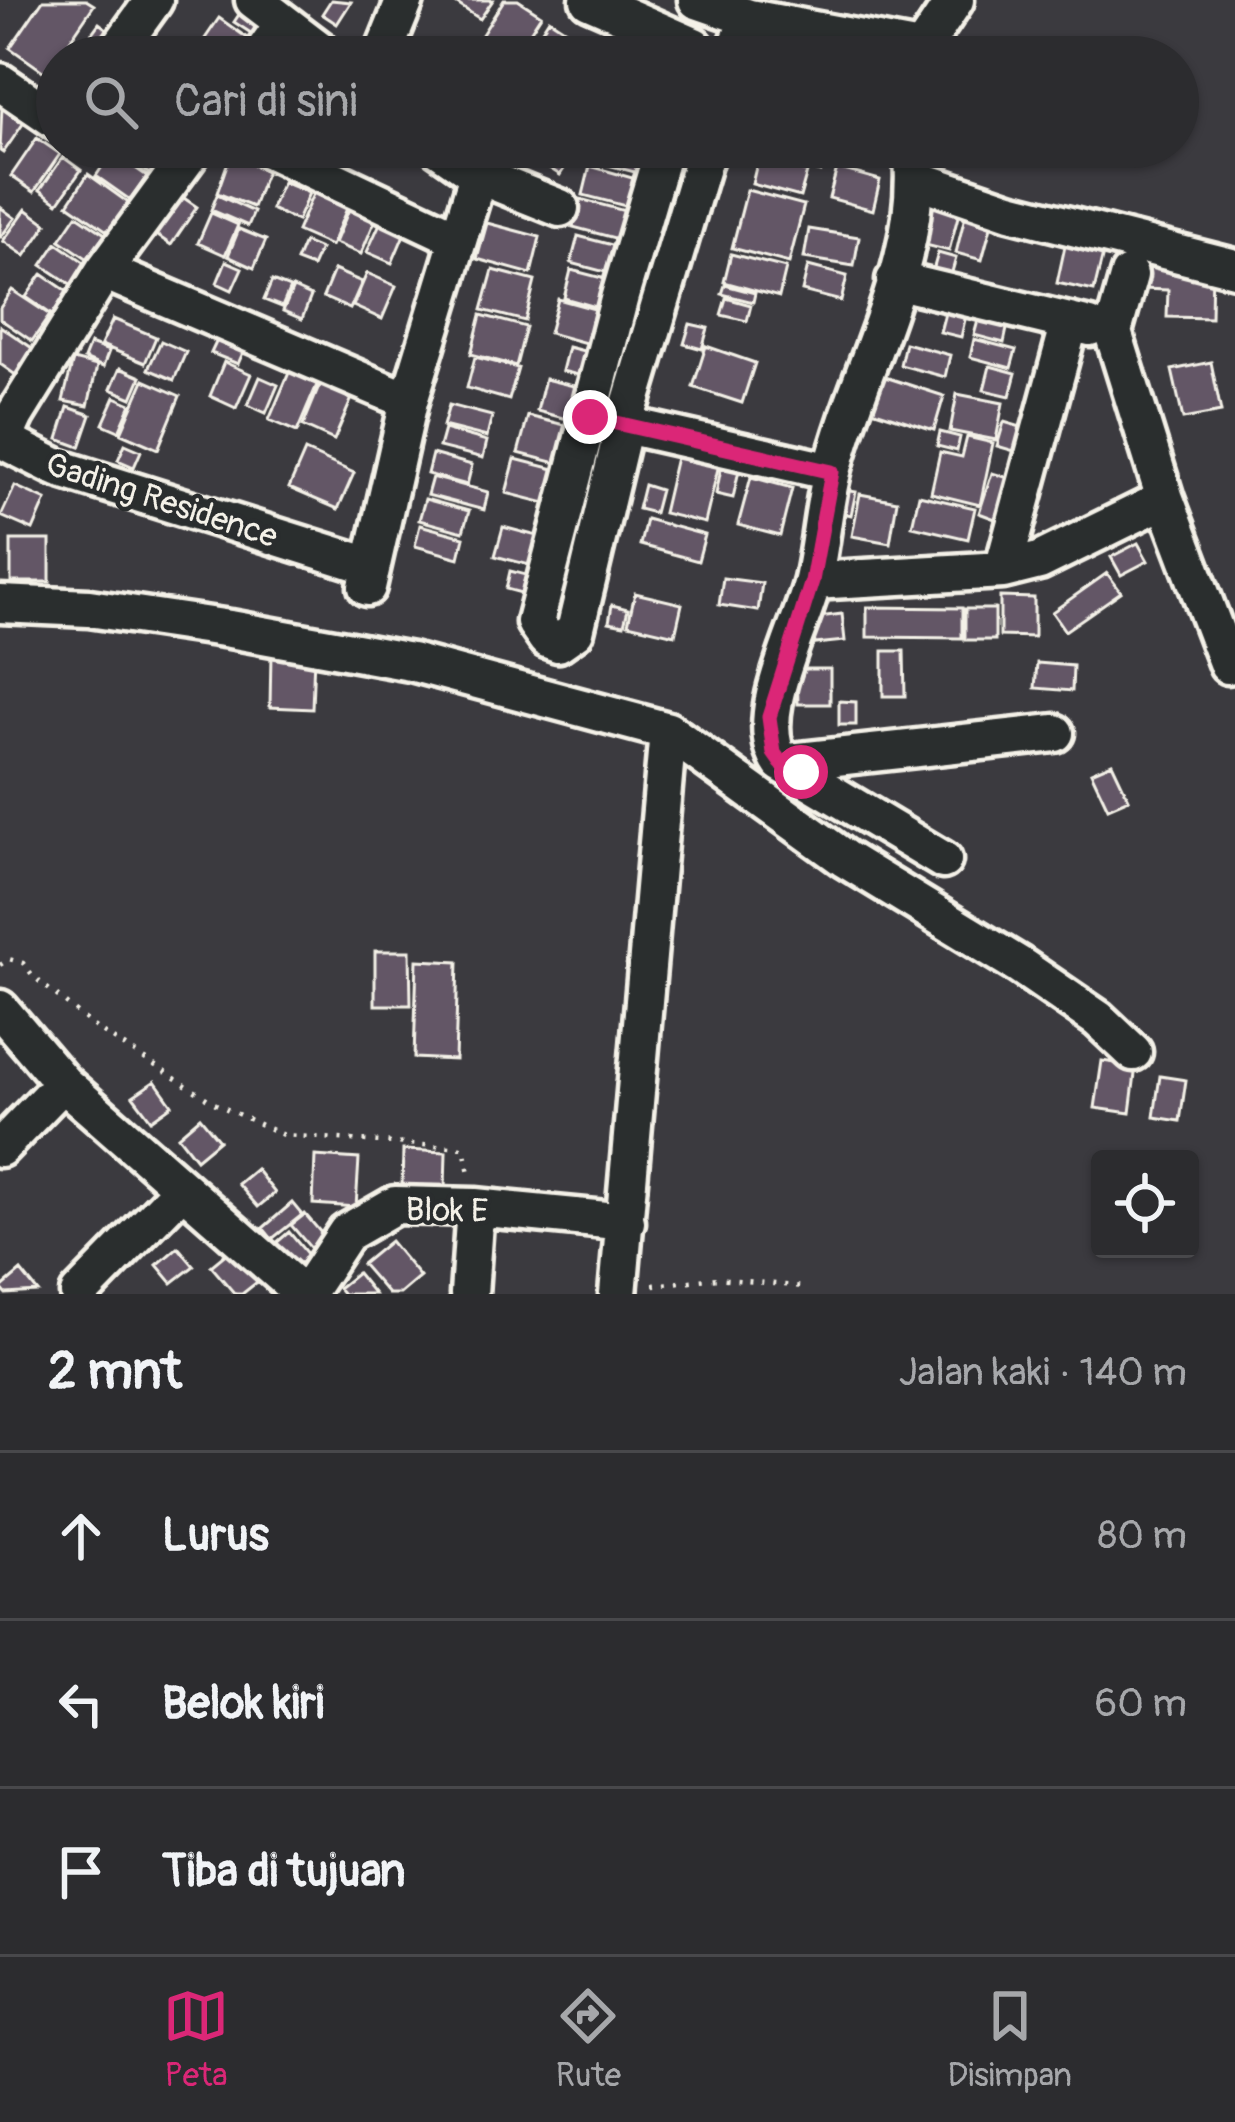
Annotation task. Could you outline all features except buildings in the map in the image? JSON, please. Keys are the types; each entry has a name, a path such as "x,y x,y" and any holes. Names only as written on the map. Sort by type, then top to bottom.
{"street":[{"path":"128,36 154,0"},
{"path":"254,0 301,36"},
{"path":"390,36 405,0"},
{"path":"589,0 671,36"},
{"path":"930,36 956,0"},
{"path":"709,36 704,3 748,18 835,36"},
{"path":"730,36 748,18"},
{"path":"275,36 284,23"},
{"path":"0,82 36,107"},
{"name":"Gading Residence","path":"180,168 104,271 15,415 9,428 10,444 58,468 368,577 409,400 478,176"},
{"path":"310,168 458,238"},
{"path":"467,168 560,208"},
{"path":"658,168 620,296 607,421 575,631 558,643 547,639 535,622 607,421 699,168"},
{"path":"913,168 895,280 832,472 812,581 769,717 770,742 781,763 943,860"},
{"path":"924,168 1010,211 1235,268"},
{"path":"104,271 409,400"},
{"path":"1129,275 1113,332 1165,499 1228,665"},
{"path":"895,280 1113,332"},
{"path":"1003,570 1070,322"},
{"path":"607,421 832,472"},
{"path":"812,581 1003,570 1039,561 1165,499"},
{"path":"0,604 112,612 411,662 668,731 845,859 1078,1006 1132,1052"},
{"path":"618,1286 668,731"},
{"path":"781,763 1055,733"},
{"path":"0,1009 63,1083 304,1294"},
{"path":"0,1148 63,1083"},
{"path":"79,1294 181,1190"},
{"name":"Blok E","path":"304,1294 346,1233 395,1205 475,1207 626,1222"},
{"path":"469,1294 475,1207"}],"path":[{"path":"0,965 9,959 23,963 97,1029 216,1104 283,1135 464,1148 475,1207"},
{"path":"618,1286 718,1278 804,1287"}],"route":[{"path":"590,417 832,472 812,581 769,717 774,753 781,763 801,772"}]}
